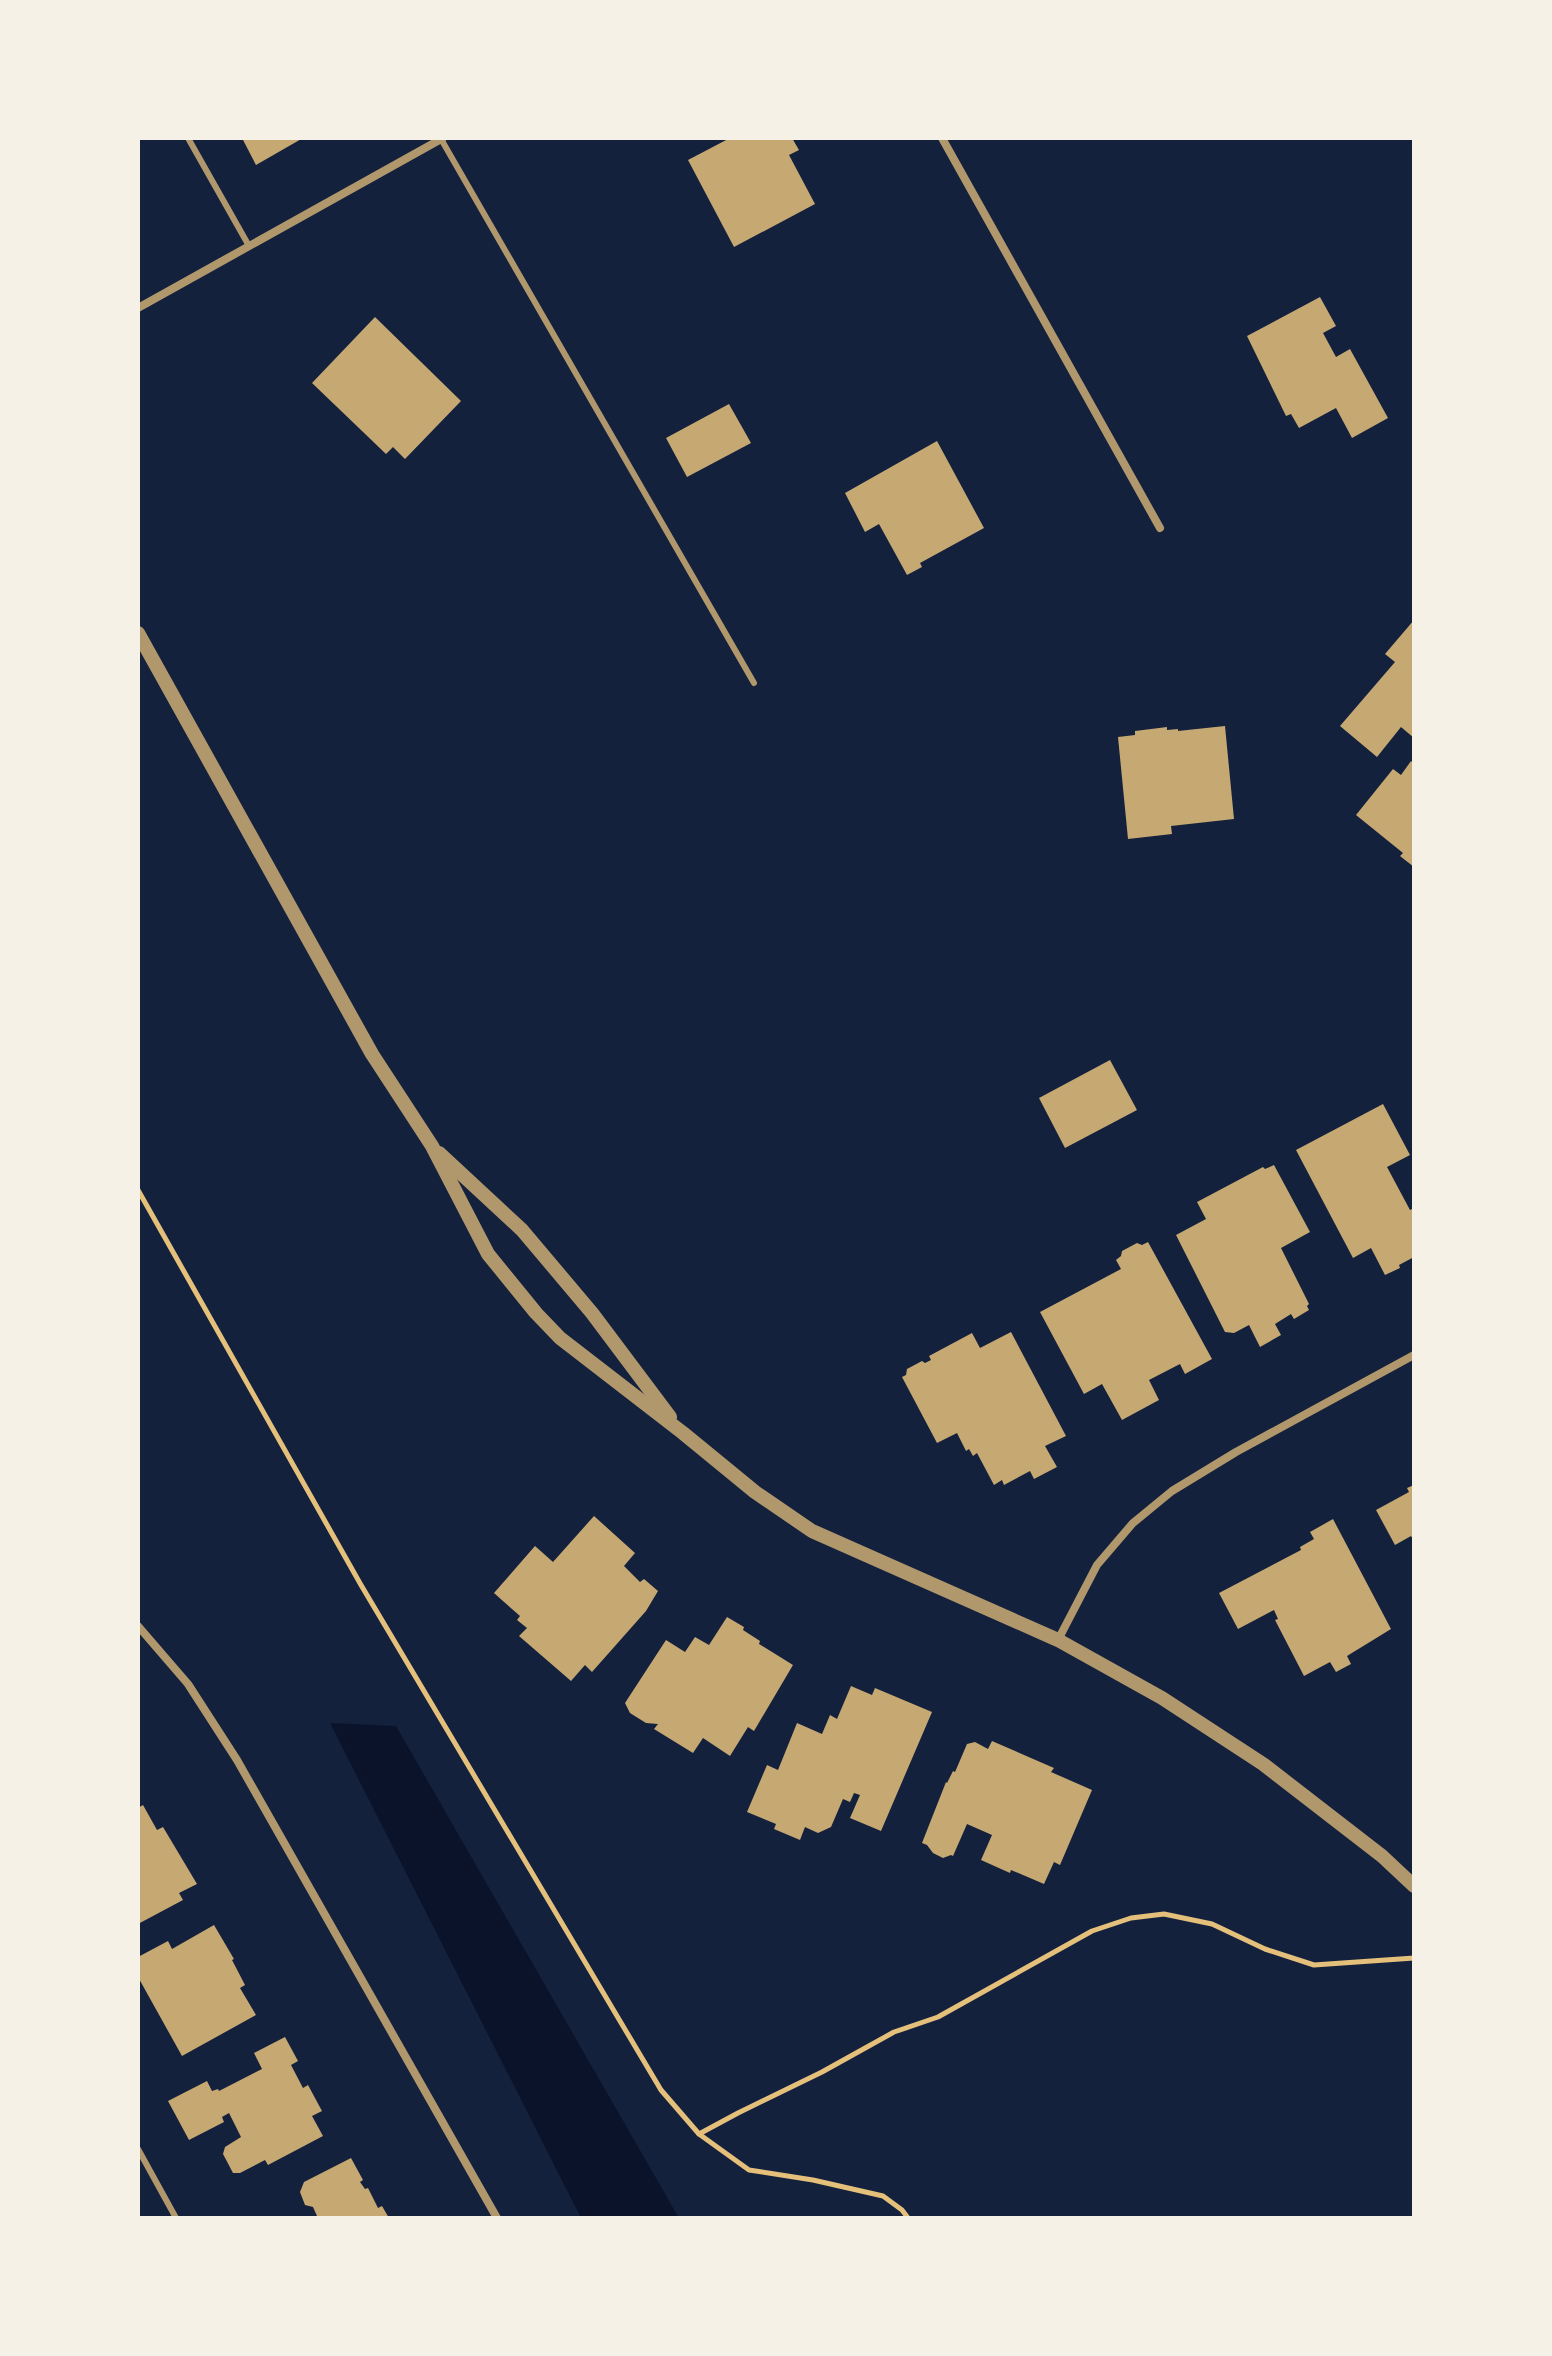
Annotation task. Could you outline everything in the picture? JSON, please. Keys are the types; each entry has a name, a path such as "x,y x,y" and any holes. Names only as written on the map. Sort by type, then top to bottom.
{"street":[{"path":"138,308 442,138"},
{"path":"942,138 1160,528"},
{"path":"138,633 372,1054 432,1146 488,1254 560,1338 755,1492 812,1531 1058,1640 1162,1698 1263,1764 1382,1856 1414,1886"},
{"path":"432,1146 522,1230 592,1313 683,1433"},
{"path":"1058,1640 1097,1565 1133,1523 1172,1491 1236,1452 1414,1355"},
{"path":"138,1626 188,1684 237,1760 497,2218"}],"lane":[{"path":"188,138 249,246"},
{"path":"442,138 754,683"},
{"path":"138,2149 176,2218"}],"path":[{"path":"138,1190 361,1585 661,2090 699,2134 749,2170 883,2196 908,2218"},
{"path":"699,2134 894,2032 938,2017 1092,1931 1131,1918 1164,1914 1212,1924 1265,1949 1314,1965 1414,1958"}],"water":[{"path":"330,1723 396,1726 679,2218 581,2218"}],"building":[{"path":"242,138 303,138 256,165"},
{"path":"730,138 792,138 799,150 789,155 815,204 734,247 688,160"},
{"path":"1320,297 1336,326 1323,333 1336,357 1350,349 1388,418 1352,438 1336,408 1299,428 1291,414 1286,416 1247,336"},
{"path":"375,317 461,401 405,459 393,447 386,454 312,383"},
{"path":"729,404 751,443 687,477 666,438"},
{"path":"937,441 984,528 920,563 922,567 907,575 879,524 865,532 845,493"},
{"path":"1414,620 1414,738 1401,727 1377,757 1340,726 1395,662 1385,654"},
{"path":"1225,726 1234,819 1171,826 1172,834 1128,839 1118,737 1135,735 1135,731 1167,727 1167,730 1178,731"},
{"path":"1411,761 1414,764 1414,867 1400,856 1403,853 1356,815 1393,769 1401,775"},
{"path":"1110,1060 1137,1110 1065,1148 1039,1098"},
{"path":"1383,1104 1410,1155 1387,1167 1410,1210 1414,1208 1414,1257 1385,1275 1371,1248 1353,1258 1296,1150"},
{"path":"1274,1165 1310,1232 1281,1248 1309,1304 1309,1310 1294,1319 1291,1314 1275,1324 1281,1335 1260,1347 1249,1325 1234,1333 1225,1332 1176,1235 1206,1219 1197,1202 1263,1167"},
{"path":"1148,1242 1212,1359 1185,1374 1180,1364 1149,1380 1159,1400 1122,1420 1102,1384 1084,1394 1040,1312 1121,1269 1116,1260 1122,1251 1137,1243 1142,1245"},
{"path":"1011,1332 1066,1436 1045,1446 1057,1467 1034,1479 1030,1471 1004,1485 1002,1480 994,1485 977,1453 973,1456 969,1449 966,1451 957,1433 937,1443 902,1377 907,1369 931,1360 929,1356 972,1333 980,1348"},
{"path":"1414,1485 1414,1541 1411,1536 1395,1545 1376,1510 1409,1492 1407,1488"},
{"path":"594,1516 635,1553 624,1566 640,1582 644,1579 658,1591 646,1611 592,1672 585,1665 571,1681 519,1636 527,1628 517,1620 520,1616 494,1593 535,1546 553,1562"},
{"path":"1333,1519 1391,1629 1347,1656 1351,1664 1336,1672 1330,1662 1304,1676 1275,1620 1278,1619 1274,1610 1238,1629 1219,1593 1301,1550 1300,1547 1314,1539 1310,1532"},
{"path":"727,1617 744,1627 743,1630 760,1641 759,1644 793,1665 754,1731 748,1727 730,1756 703,1738 693,1753 654,1729 658,1724 646,1723 630,1713 625,1703 666,1640 685,1652 695,1637 709,1645"},
{"path":"851,1686 872,1695 875,1688 932,1712 881,1831 850,1818 860,1795 854,1793 850,1802 843,1799 831,1827 818,1833 805,1827 800,1840 774,1829 776,1824 747,1812 767,1765 778,1770 797,1723 822,1734 830,1715 837,1719"},
{"path":"992,1741 1054,1768 1051,1772 1092,1790 1060,1865 1054,1862 1044,1884 981,1860 992,1835 967,1824 953,1856 943,1858 922,1843 946,1782 955,1772 967,1744 975,1742 988,1749"},
{"path":"143,1805 157,1830 163,1827 197,1884 179,1893 183,1900 138,1924 138,1808"},
{"path":"214,1925 234,1959 245,1985 240,1988 256,2015 182,2056 138,1977 138,1957 168,1941 172,1949"},
{"path":"285,2037 298,2061 291,2065 303,2088 308,2085 322,2111 312,2116 323,2136 268,2165 265,2160 240,2173 233,2173 223,2154 225,2147 241,2137 229,2113 222,2117 224,2122 189,2140 168,2101 207,2081 212,2091 219,2091 262,2069 254,2053"},
{"path":"351,2158 363,2180 360,2182 365,2189 368,2188 378,2208 382,2206 389,2218 313,2218 317,2216 313,2207 305,2205 300,2192 304,2182"}]}
